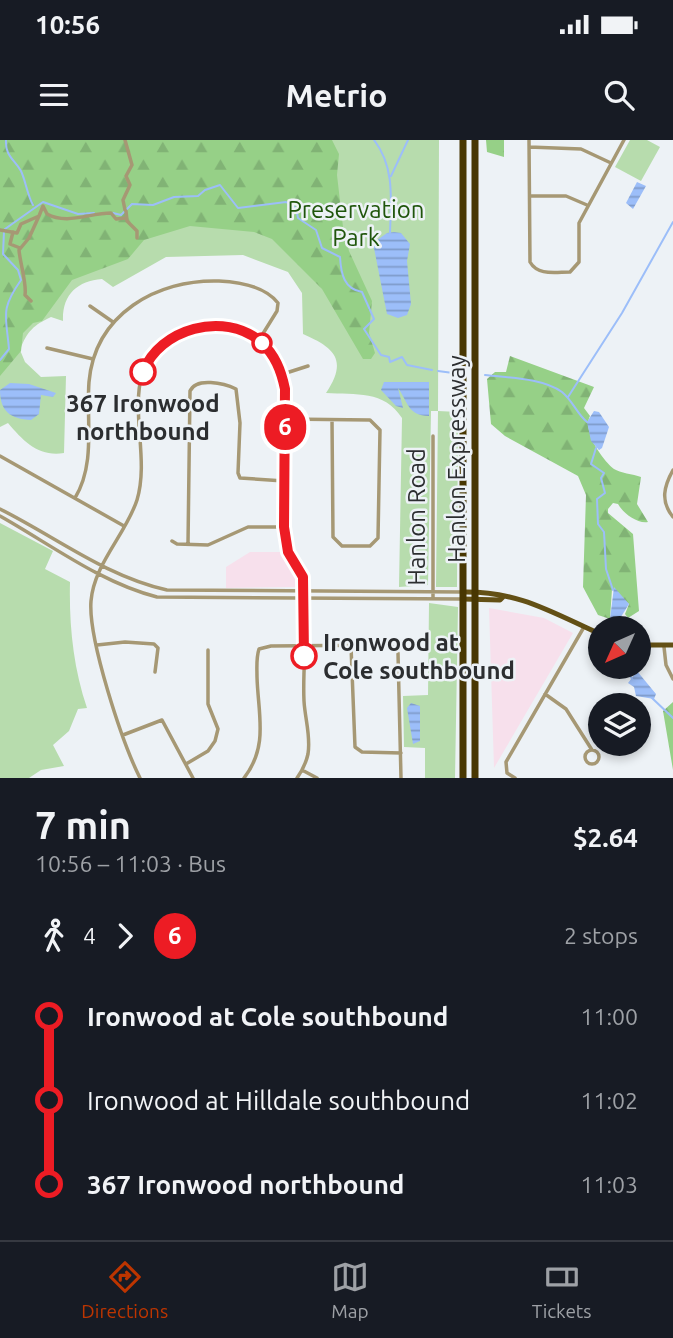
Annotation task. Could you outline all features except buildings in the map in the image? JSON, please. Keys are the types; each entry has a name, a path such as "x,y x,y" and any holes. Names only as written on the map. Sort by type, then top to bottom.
{"highway":[{"name":"Hanlon Expressway","path":"463,140 463,778"},
{"name":"Hanlon Expressway","path":"475,140 475,778"}],"main road":[{"path":"463,595 499,592 504,596 531,601 588,628"},
{"path":"651,646 673,645"}],"street":[{"path":"125,140 132,165 126,176 130,185 123,200 126,218 139,234 137,239"},
{"path":"529,140 530,262 534,270 540,272 570,272 576,268 579,262 579,223 624,140"},
{"path":"529,147 581,149 611,163"},
{"path":"530,196 566,197 587,205"},
{"path":"31,301 24,295 26,286 20,274 20,248 29,238 43,206 47,214 65,219 77,216 84,219 102,213 111,214 116,219 126,218"},
{"path":"0,230 17,233 21,224 39,216"},
{"path":"13,232 10,244 20,248"},
{"path":"75,498 88,470 89,380 93,359 113,323 134,303 155,290 187,282 231,282 255,288 273,297 278,303 277,311 259,340"},
{"path":"90,306 113,323"},
{"path":"140,778 123,735 97,645 91,616 91,599 102,567 124,526 139,488 140,396 147,360 172,337 194,328 231,329 259,340 271,353 282,374 285,419 284,527 288,552 303,577 304,593 304,703 309,739 302,770 297,778"},
{"path":"47,348 93,359"},
{"path":"282,374 308,366"},
{"path":"188,544 192,386 198,383 236,389 240,423 240,478 284,481"},
{"path":"285,419 370,420 380,430 378,538 370,546 342,546 333,537 332,420"},
{"name":"Hanlon Road","path":"433,436 433,599"},
{"path":"0,456 124,526"},
{"path":"673,470 664,489 668,510 673,517"},
{"path":"0,509 102,567 132,581 167,590 304,593 433,591 463,595"},
{"path":"0,516 100,573 143,593 173,599 433,599 463,595"},
{"path":"172,541 188,544 220,542 248,527 284,527"},
{"path":"515,778 508,774 506,762 584,626"},
{"path":"97,645 125,642 154,644 158,648 155,672"},
{"path":"244,778 252,768 261,741 258,652 265,646 390,646 397,651 401,778"},
{"path":"351,646 355,747 362,752 401,752"},
{"path":"664,647 666,665 673,680"},
{"path":"186,764 208,751 215,741 218,729 208,705 208,650"},
{"path":"545,694 566,709 588,744"},
{"path":"123,735 162,720 193,778"},
{"path":"592,750 597,752 598,759 590,764 585,755 592,750"},
{"path":"302,770 317,778"}],"shaded area":[{"path":"250,552 283,552 297,575 299,587 226,588 226,567"},
{"path":"489,608 544,618 573,633 494,768"}],"green space":[{"name":"Preservation Park","path":"0,140 439,140 438,411 431,411 428,585 399,587 402,418 395,409 378,398 326,393 333,382 337,364 330,350 303,334 302,293 288,272 243,255 166,257 113,287 102,279 78,286 65,304 63,321 51,317 40,323 28,333 20,350 25,362 41,377 66,376 64,453 47,453 33,447 8,423 0,427"},
{"path":"0,140 332,140 339,154 337,175 343,227 349,251 372,301 369,333 375,353 371,359 363,359 322,289 272,239 254,232 190,226 144,240 128,259 72,280 42,321 33,323 23,333 21,351 0,376"},
{"path":"486,140 504,140 504,157 487,152"},
{"path":"630,140 647,140 660,147 641,181 615,167"},
{"path":"510,356 594,387 584,408 590,416 589,429 595,445 614,469 641,477 637,504 648,522 631,517 618,504 613,503 608,509 608,513 633,534 639,611 631,616 625,614 629,604 612,589 610,616 598,615 583,587 586,495 578,476 505,436 491,424 487,379 495,372 506,372"},
{"path":"438,411 458,412 457,587 436,587"},
{"path":"0,523 53,551 45,569 70,582 73,645 87,708 78,709 69,731 53,745 64,766 41,770 29,778 0,778"},
{"path":"429,603 458,607 455,778 425,778 425,748 404,747 403,696 428,695"},
{"path":"673,702 673,770 663,711"}],"water":[{"path":"637,182 646,186 633,209 626,203"},
{"path":"387,233 401,233 410,244 407,261 411,304 407,315 398,318 387,314 373,243"},
{"path":"384,382 429,382 429,416 413,411 398,388 403,408 396,406 381,390"},
{"path":"10,383 29,384 56,393 53,397 41,395 39,414 31,420 17,418 4,408 0,397 0,390"},
{"path":"594,411 599,412 609,427 599,450 591,441 587,422"},
{"path":"614,587 629,604 622,616 610,616"},
{"path":"631,679 644,679 656,694 654,699 651,698 651,693 635,693 634,687 628,683"},
{"path":"411,703 420,706 420,741 413,744 407,708"}],"waterway":[{"path":"6,140 8,154 21,171 33,205"},
{"path":"374,140 381,150 389,173 390,233"},
{"path":"391,176 408,140"},
{"path":"113,213 121,215 132,204 153,205 174,197 198,196 205,190 220,185 238,208 286,202 296,208 298,218 316,230 322,248 340,257 347,284 362,292 374,319 364,329 381,355 389,357 390,362 402,357 407,365 432,370"},
{"path":"5,229 43,202 78,214 94,213"},
{"path":"568,397 622,313 673,222"},
{"path":"0,360 9,349 7,306 21,280 18,270 3,254 4,231"},
{"path":"438,371 453,373"},
{"path":"485,375 525,379 554,387 566,396 587,422"},
{"path":"596,448 591,464 604,473 601,478 605,493 597,499 598,524 604,532 606,569 613,590"},
{"path":"652,698 673,718"}],"bus line":[{"name":"6","path":"143,372 147,360 158,348 172,337 194,328 231,329 246,334 259,340 279,365 285,389 285,544 303,577 304,656"}],"place":[{"name":"367 Ironwood northbound","path":"143,372"},
{"name":"Ironwood at Cole southbound","path":"304,656"}]}
